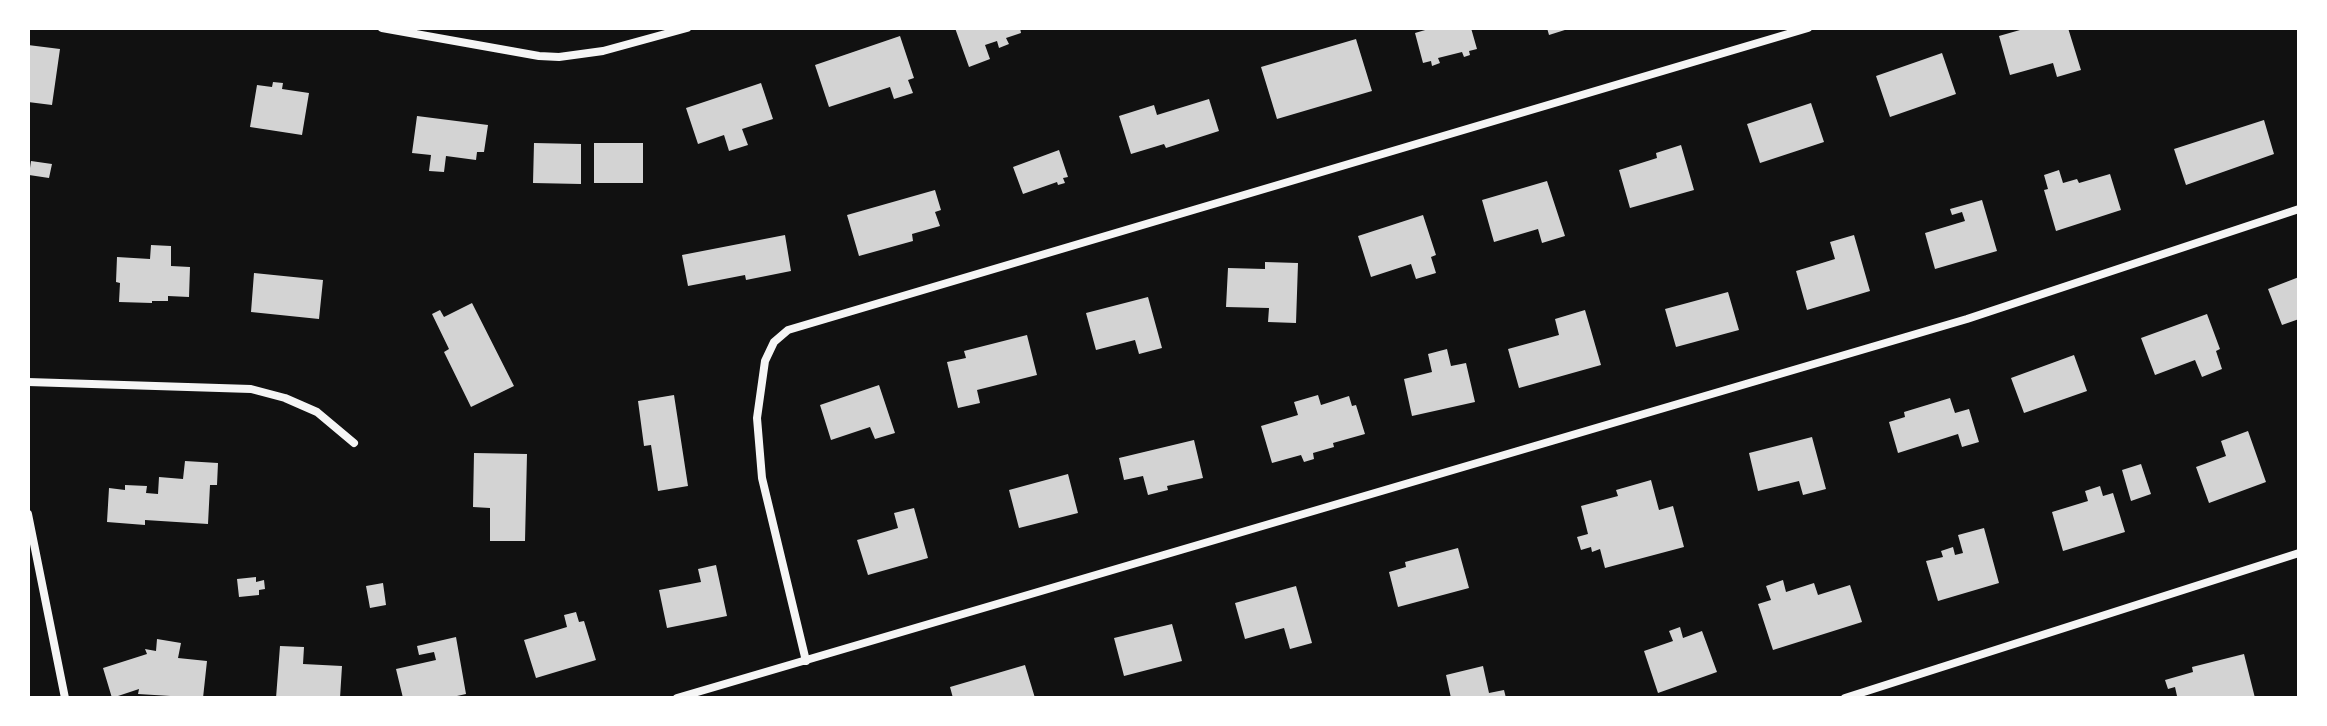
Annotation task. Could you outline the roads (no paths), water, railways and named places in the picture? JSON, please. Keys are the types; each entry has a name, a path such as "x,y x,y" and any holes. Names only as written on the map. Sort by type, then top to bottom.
{"street":[{"path":"382,28 559,57 603,51 687,28"},
{"path":"806,661 762,478 757,418 765,361 774,342 788,330 1808,28"},
{"path":"677,698 1953,323 2299,209"},
{"path":"28,382 251,389 285,398 317,412 354,443"},
{"path":"28,514 65,698"},
{"path":"1845,698 2299,553"}]}
